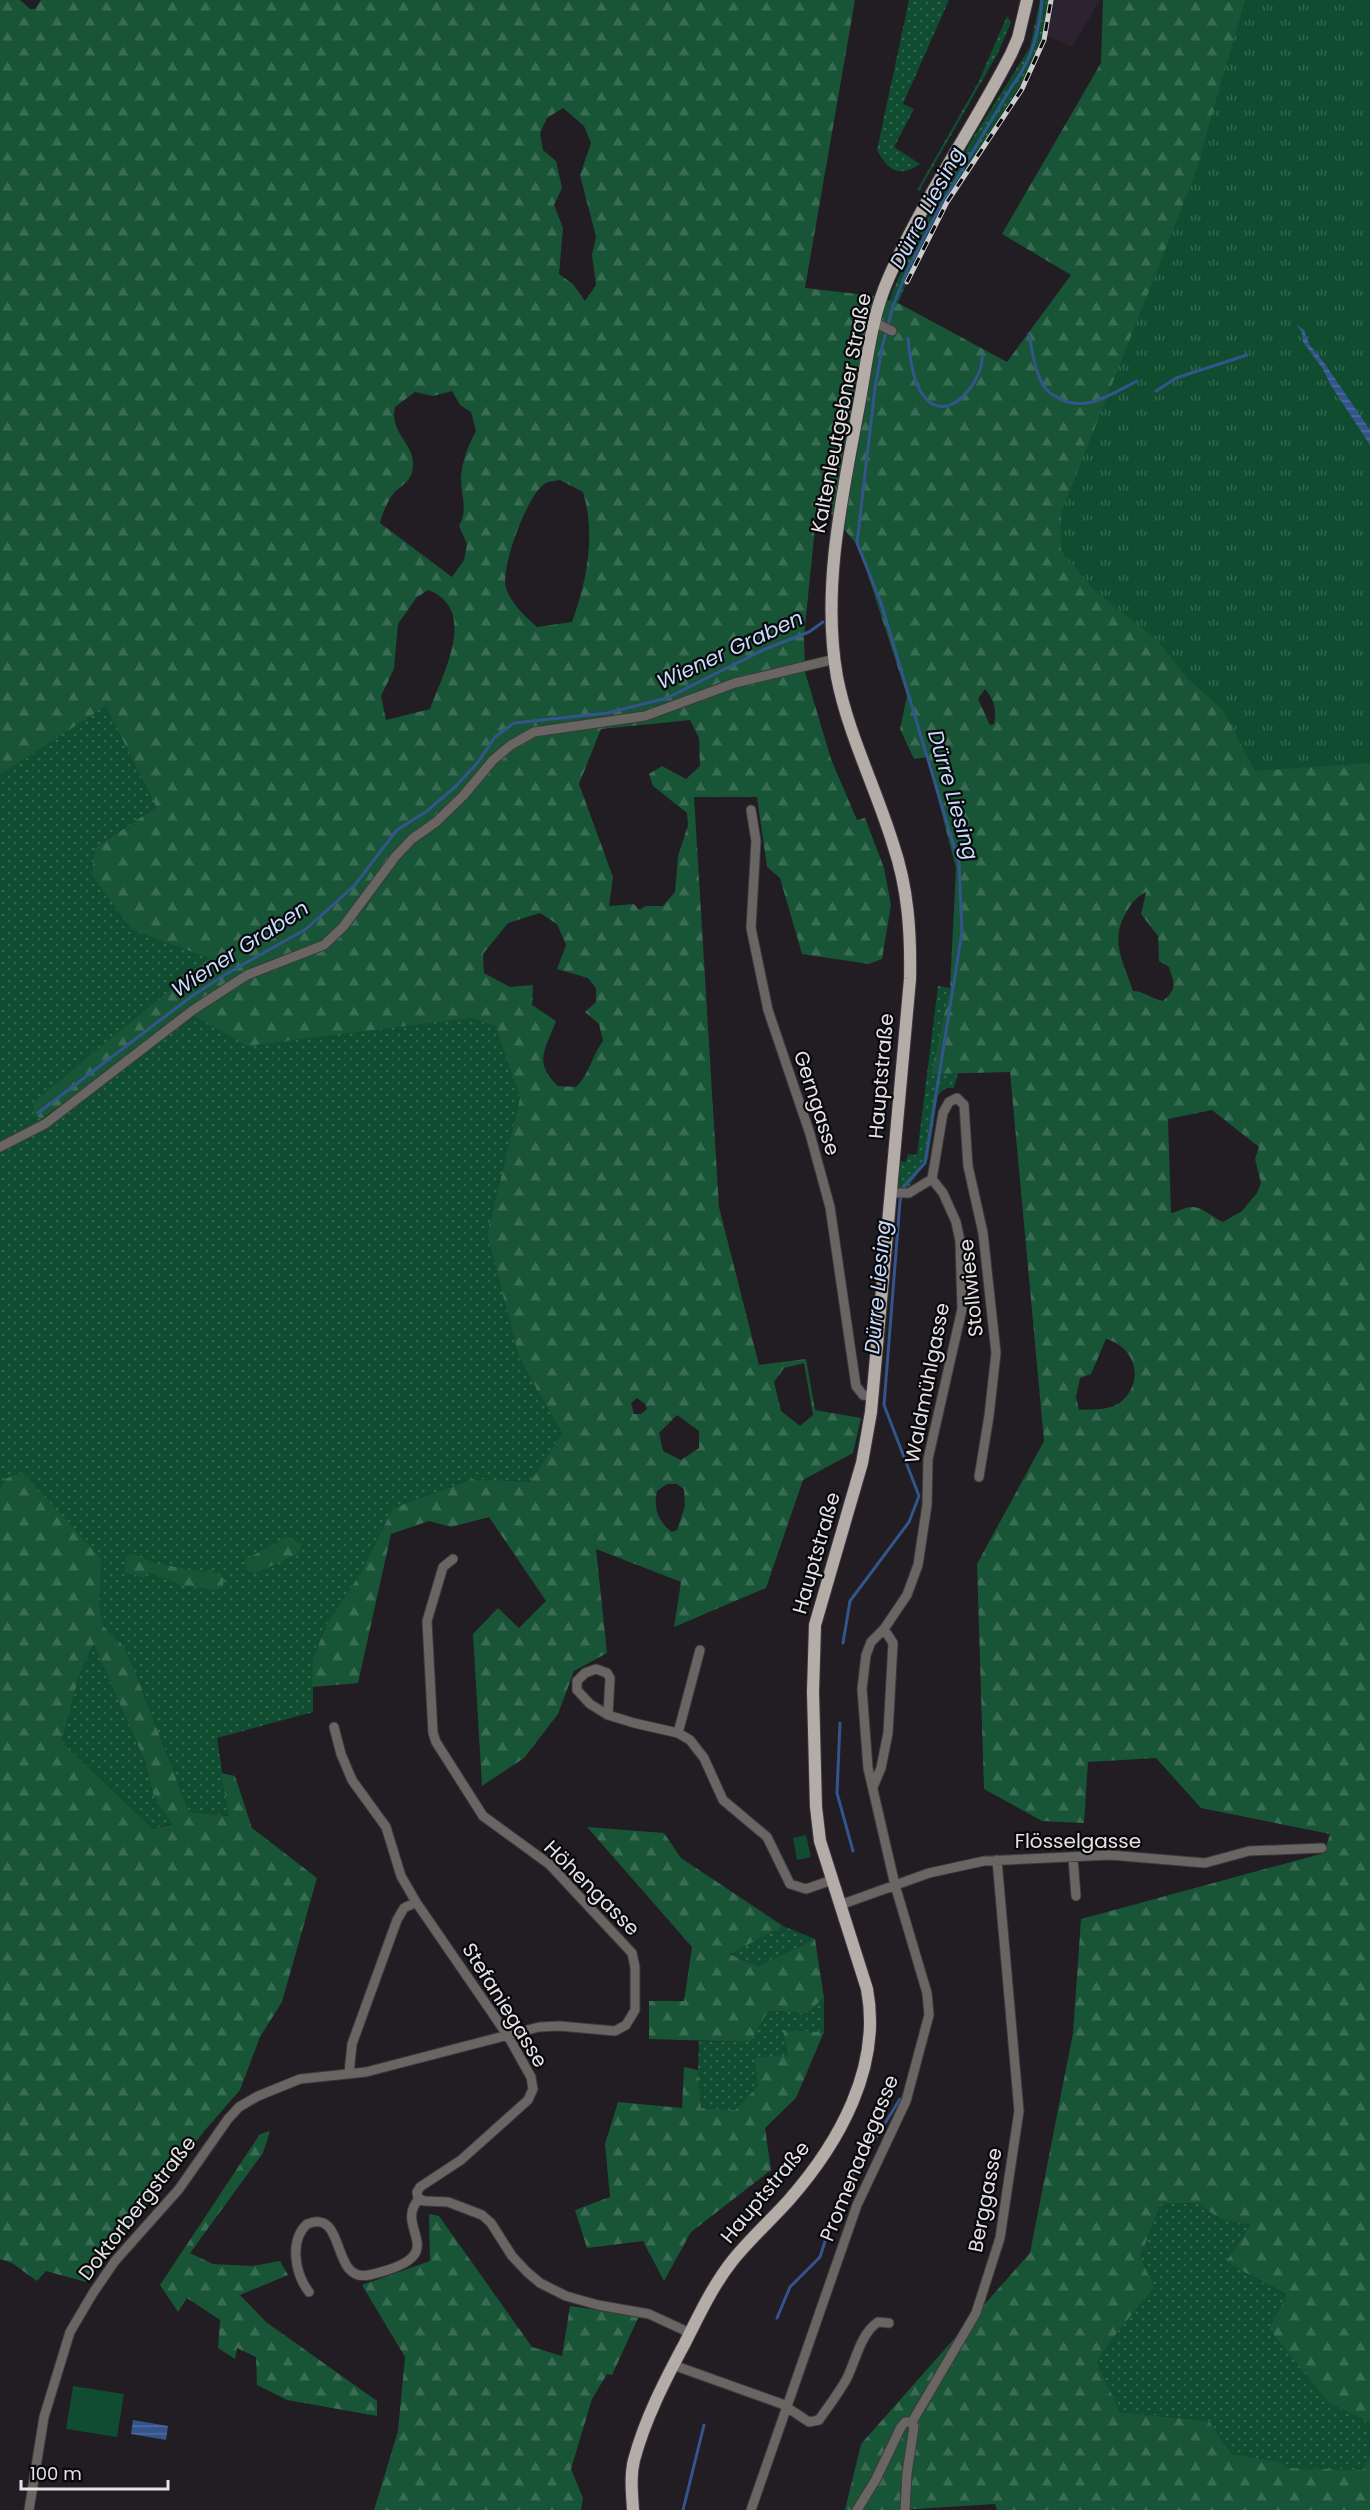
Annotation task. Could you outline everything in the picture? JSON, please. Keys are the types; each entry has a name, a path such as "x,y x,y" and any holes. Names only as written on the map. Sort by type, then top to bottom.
{"main road":[{"name":"Kaltenleutgebner Straße","path":"833,617 839,520 888,279 920,212 1011,54 1018,38 1027,0"},
{"name":"Hauptstraße","path":"633,2510 634,2462 649,2416 673,2365 732,2261 815,2168 843,2122 858,2088 867,2054 871,2008 867,1989 820,1841 816,1807 813,1692 815,1625 862,1463 873,1397 893,1193 910,979 908,904 894,845 845,707 835,659 833,617"}],"street":[{"path":"878,324 892,331"},
{"path":"0,1147 45,1124 193,1010 247,975 324,945 343,927 395,857 412,839 436,822 463,796 493,760 511,745 534,732 562,726 645,716 735,683 835,659"},
{"name":"Gerngasse","path":"751,810 756,841 751,928 768,1010 810,1134 830,1207 856,1386 863,1395 873,1397"},
{"name":"Stollwiese","path":"932,1179 943,1113 949,1102 957,1098 963,1105 968,1166 984,1233 996,1353 979,1477"},
{"path":"893,1193 909,1193 932,1179"},
{"name":"Waldmühlgasse","path":"873,1787 864,1734 862,1689 866,1655 871,1642 884,1629 907,1595 918,1565 927,1505 928,1459 963,1309 960,1241 956,1222 943,1193 932,1179"},
{"name":"Höhengasse","path":"239,2107 258,2096 300,2079 366,2072 548,2025 610,2032 623,2028 632,2019 635,2010 635,1962 626,1945 549,1864 483,1816 436,1742 427,1621 443,1567 453,1559"},
{"path":"873,1787 888,1733 893,1643 884,1629"},
{"path":"678,1733 700,1650"},
{"path":"608,1715 610,1678 607,1673 596,1669 585,1672 577,1681 577,1690 585,1700 608,1715 678,1733 690,1740 704,1758 723,1800 767,1837 790,1884 806,1889 832,1880"},
{"name":"Stefaniegasse","path":"334,1727 341,1754 352,1780 386,1827 401,1876 416,1902 508,2036 532,2079 531,2095 500,2127 461,2160 420,2187 417,2193 419,2199"},
{"name":"Promenadegasse","path":"751,2510 856,2205 906,2101 927,2027 927,1993 895,1885 873,1787"},
{"name":"Flösselgasse","path":"840,1905 945,1869 997,1860 1110,1855 1204,1863 1249,1851 1322,1848"},
{"path":"1074,1858 1076,1896"},
{"name":"Berggasse","path":"857,2510 876,2479 901,2427 907,2421 912,2422 976,2313 1000,2238 1019,2111 997,1860"},
{"path":"349,2074 352,2044 397,1920 404,1908 416,1902"},
{"name":"Doktorbergstraße","path":"28,2510 44,2417 70,2332 115,2261 179,2189 239,2107"},
{"path":"309,2292 298,2272 296,2246 301,2231 307,2224 321,2222 330,2227 346,2266 356,2273 369,2274 408,2262 415,2255 418,2245 412,2214 419,2199 448,2202 482,2215 491,2223 512,2256 540,2283 566,2296 590,2303 649,2314 690,2333"},
{"path":"673,2365 787,2407 809,2422 819,2420 846,2380 860,2346 870,2329 878,2322 889,2323"},
{"path":"905,2510 907,2473 914,2427 912,2422"}],"shaded area":[{"path":"1048,0 1100,0 1072,47 1043,34"}],"green space":[{"path":"0,0 20,0 30,9 35,9 41,0 855,0 805,288 875,296 900,304 1007,362 1071,275 1002,234 1101,63 1103,0 1292,0 1370,717 1370,2423 1329,2403 1269,2329 1287,2295 1226,2262 1250,2225 1222,2220 1197,2203 1161,2204 1140,2257 1154,2287 1119,2330 1097,2362 1120,2412 1209,2421 1232,2454 1281,2462 1289,2468 1363,2470 1370,2455 1370,2510 997,2510 995,2504 899,2510 845,2510 861,2444 1030,2253 1073,2033 1081,1919 1324,1853 1330,1834 1201,1808 1156,1758 1088,1762 1084,1823 1042,1821 984,1789 977,1564 1044,1441 1010,1072 931,1074 950,988 956,868 927,757 914,759 900,729 907,696 859,547 818,498 804,636 805,672 831,759 857,820 865,818 884,868 891,905 882,959 869,964 802,954 780,878 767,867 757,797 694,797 719,1207 759,1365 806,1359 815,1410 861,1418 853,1453 803,1480 766,1588 674,1627 681,1582 596,1549 607,1653 574,1671 558,1714 524,1758 482,1786 473,1634 498,1608 519,1628 546,1601 489,1517 451,1527 429,1521 391,1534 358,1683 312,1687 313,1657 328,1622 360,1574 393,1508 473,1479 530,1482 562,1433 519,1358 487,1234 520,1098 495,1026 469,1018 247,1046 188,1012 43,1118 35,1116 33,1102 209,958 132,930 92,875 95,848 156,807 106,706 0,775","holes":["563,108 584,126 591,143 580,175 596,237 592,255 596,285 585,301 573,284 559,274 563,228 554,205 562,188 556,161 543,150 540,133 547,118","452,391 460,405 471,412 476,431 466,452 462,470 464,507 459,526 467,544 464,560 452,577 380,523 389,500 408,481 413,469 412,456 395,423 395,407 415,392 433,396","560,480 583,492 587,508 589,541 586,574 572,622 537,627 512,600 506,588 505,578 517,531 531,500 546,483","428,590 443,599 452,612 454,627 449,661 430,709 386,720 381,696 394,669 398,624 416,598","985,689 995,709 994,724 990,725 978,699","690,720 699,738 700,766 686,779 662,766 649,774 653,786 687,813 688,825 678,856 675,892 663,906 646,906 639,910 634,904 609,906 613,877 579,784 601,729","1146,892 1141,914 1158,936 1159,961 1169,967 1174,985 1171,993 1163,1001 1133,991 1122,960 1118,941 1119,932 1129,908 1138,897","540,913 557,924 566,945 557,969 588,978 596,988 596,1002 585,1012 599,1024 603,1041 576,1087 558,1086 550,1078 543,1063 545,1048 556,1021 532,1005 533,985 510,987 484,973 483,954 508,923","1212,1110 1259,1147 1255,1159 1261,1183 1257,1193 1242,1211 1223,1222 1203,1210 1195,1207 1171,1213 1168,1119","1106,1339 1123,1348 1129,1355 1135,1372 1134,1381 1124,1399 1114,1406 1079,1410 1076,1397 1080,1378 1091,1374","804,1363 813,1415 800,1426 781,1411 774,1382 784,1368","637,1398 645,1404 647,1409 641,1414 634,1414 631,1403","677,1415 699,1431 699,1448 681,1460 663,1451 659,1433","667,1484 677,1484 684,1489 685,1506 677,1530 672,1532 663,1524 656,1503 657,1491"]},
{"path":"909,0 949,0 903,104 914,109 894,147 920,164 906,171 900,171 885,163 877,150"},
{"path":"1040,0 1048,0 1043,34 1028,73 931,226 892,317 885,318 892,292 916,240 971,141 1030,47"},
{"path":"1245,0 1370,0 1370,763 1255,771 1222,709 1188,679 1157,640 1094,590 1061,551 1061,513 1194,177"},
{"path":"1007,16 1011,22 998,53 919,191 917,190 978,83"},
{"path":"106,705 156,807 95,848 132,930 210,958 33,1102 44,1118 188,1012 469,1018 495,1026 520,1098 487,1234 519,1358 562,1433 530,1482 473,1479 393,1508 360,1574 328,1622 313,1656 313,1712 217,1738 229,1816 189,1812 131,1661 121,1643 104,1627 99,1606 98,1586 5,1479 0,1490 0,775"},
{"path":"938,986 950,988 931,1074 958,1073 954,1088 946,1088 938,1095 928,1159 907,1189 896,1189 900,1161 906,1162 908,1154 917,1155"},
{"path":"22,1472 101,1558 99,1606 104,1627 121,1643 131,1661 189,1812 229,1816 221,1773 235,1776 252,1828 317,1878 282,2002 260,2037 240,2090 206,2129 86,2282 46,2271 37,2281 12,2263 0,2259 0,1490 5,1479","holes":["94,1644 145,1761 153,1794 172,1824 153,1829 62,1742 79,1676"]},
{"path":"287,1537 302,1544 298,1554 255,1573 248,1571 245,1565 246,1559"},
{"path":"132,1554 155,1563 202,1572 210,1570 224,1578 223,1587 213,1590 181,1586 151,1573 144,1578 125,1572 126,1557"},
{"path":"95,1643 145,1761 153,1794 173,1823 153,1829 62,1742 79,1676"},
{"path":"587,1827 664,1833 681,1858 783,1926 730,1954 758,1966 815,1939 824,1998 807,2013 768,2011 750,2042 649,2039 649,2001 684,2001 692,1947"},
{"path":"806,1835 811,1857 797,1860 793,1838"},
{"path":"783,1926 815,1939 758,1966 729,1953"},
{"path":"824,1998 824,2032 784,2030 789,2055 735,2110 701,2108 698,2070 699,2041 749,2042 768,2011 807,2013"},
{"path":"783,2030 824,2032 796,2098 765,2128 771,2170 691,2232 664,2281 643,2241 587,2248 575,2210 610,2197 605,2144 618,2102 682,2108 684,2067 698,2070 701,2108 735,2110 758,2086 755,2058 788,2055"},
{"path":"270,2131 263,2153 190,2253 213,2264 252,2266 280,2261 288,2275 240,2295 266,2322 377,2401 377,2416 287,2400 257,2385 256,2357 237,2348 235,2359 218,2348 220,2320 187,2298 178,2312 160,2285 260,2134"},
{"path":"1197,2203 1222,2220 1250,2225 1226,2262 1288,2296 1329,2403 1370,2423 1370,2455 1364,2470 1289,2468 1281,2462 1232,2454 1209,2421 1120,2412 1097,2362 1119,2330 1140,2257 1161,2204"},
{"path":"429,2214 439,2216 532,2347 562,2356 570,2306 639,2316 612,2375 607,2374 592,2399 571,2469 583,2498 581,2510 374,2510 398,2431 405,2357 362,2285 430,2261"},
{"path":"73,2386 124,2394 117,2437 66,2429"}],"water":[{"path":"1297,325 1304,330 1309,344 1370,430 1370,445 1330,384 1323,369 1303,342 1302,333"},
{"path":"133,2420 168,2426 166,2440 131,2434"}],"waterway":[{"name":"Dürre Liesing","path":"843,1643 850,1601 909,1522 919,1496 884,1405 900,1201 904,1186 925,1163 962,932 959,863 881,603 857,543 875,388 893,306 907,271 939,208 1025,66 1039,23 1042,0"},
{"path":"1029,334 1035,365 1043,385 1051,394 1065,401 1076,404 1097,400 1137,381"},
{"path":"908,338 914,374 920,391 931,403 940,406 958,401 966,393 978,374 982,356"},
{"path":"1156,391 1176,378 1247,355"},
{"name":"Wiener Graben","path":"38,1113 192,996 306,929 354,886 397,830 427,811 456,786 478,762 495,737 514,723 607,713 667,698 765,649 809,632 823,622"},
{"name":"Dürre Liesing","path":"840,1723 837,1793 853,1851"},
{"name":"Dürre Liesing","path":"777,2318 790,2287 820,2257 839,2197 900,2099"},
{"name":"Dürre Liesing","path":"683,2510 704,2425"}],"railway":[{"path":"907,282 947,202 1022,89 1044,40 1051,0"}]}
